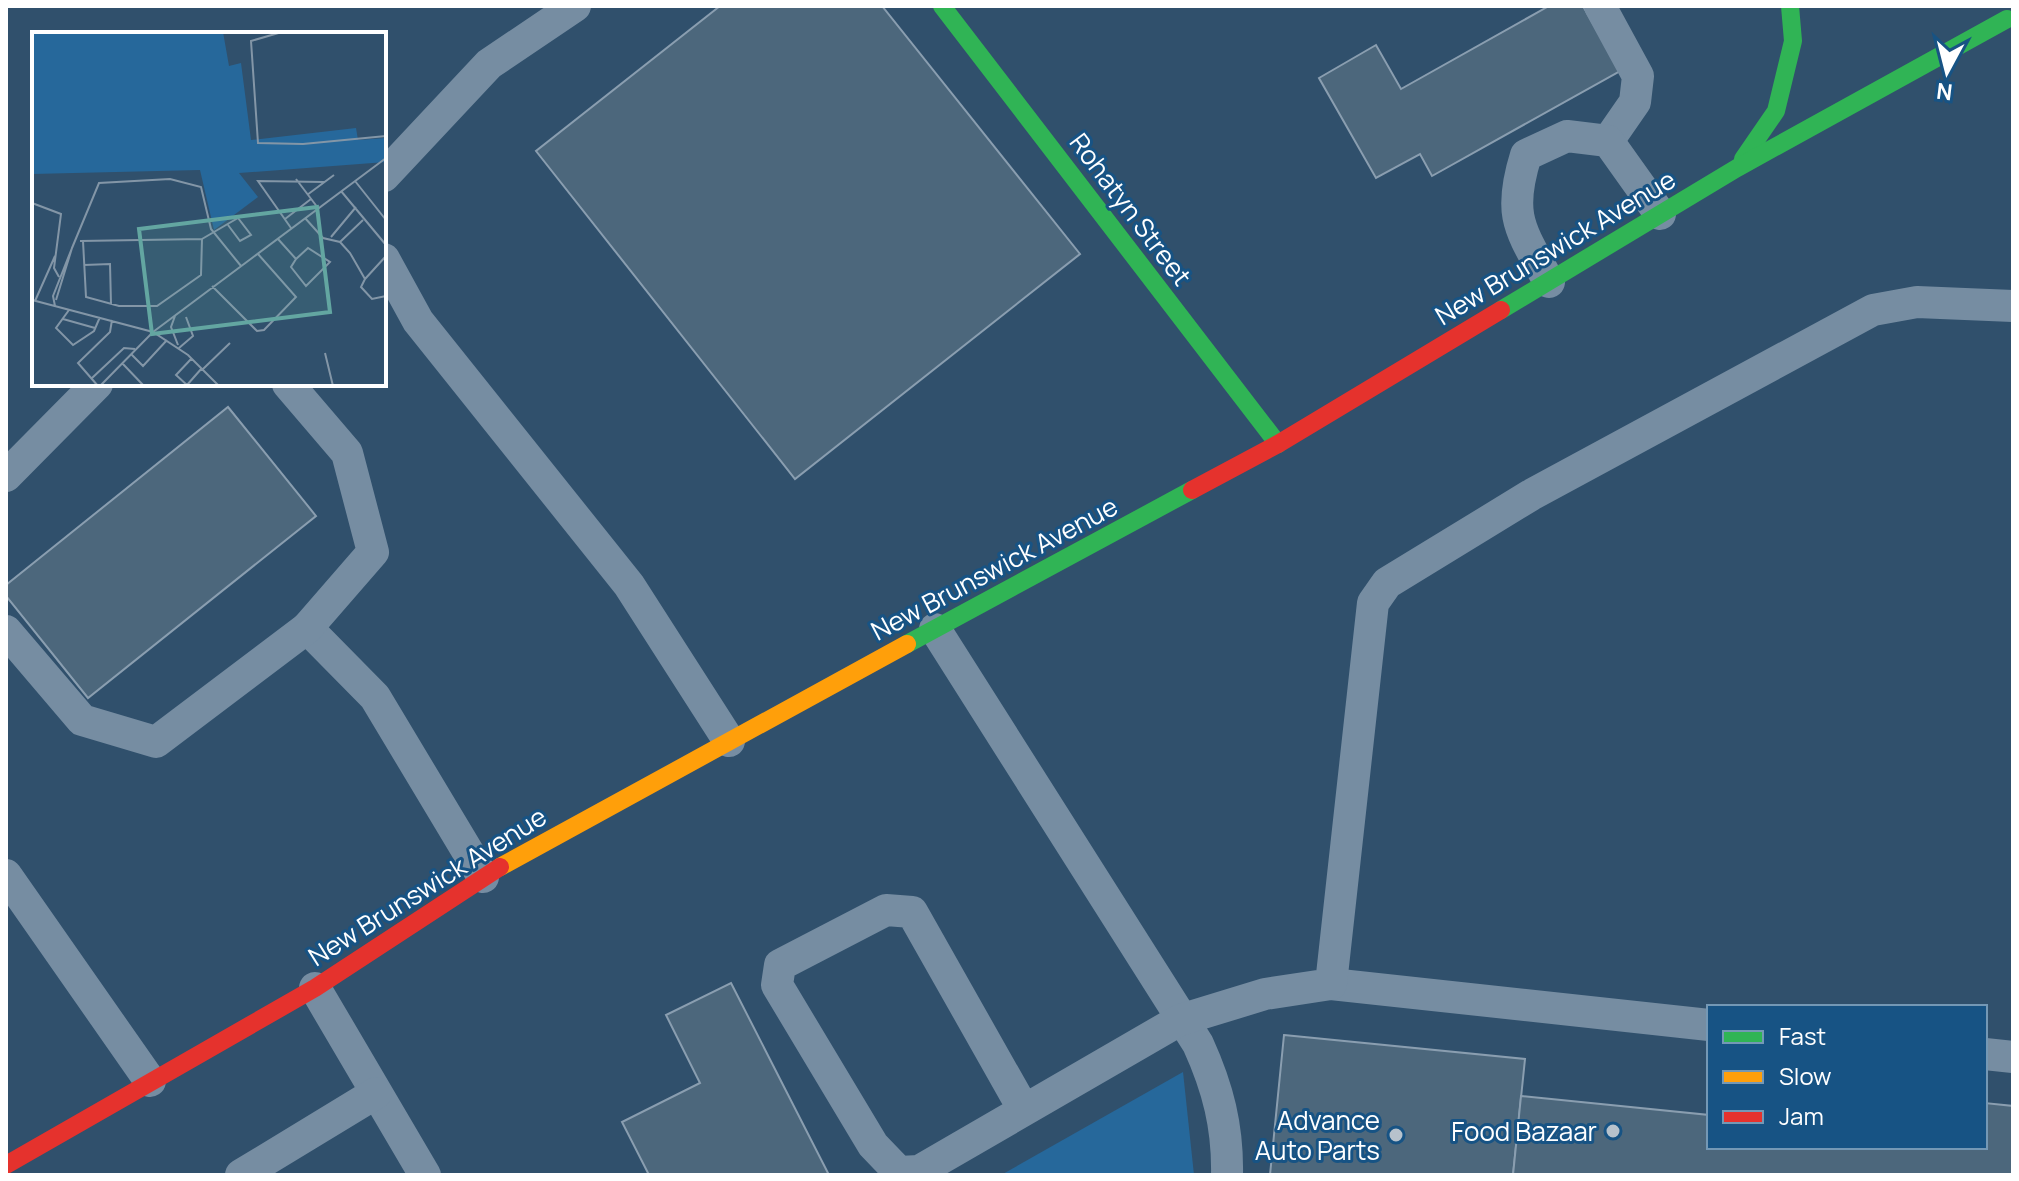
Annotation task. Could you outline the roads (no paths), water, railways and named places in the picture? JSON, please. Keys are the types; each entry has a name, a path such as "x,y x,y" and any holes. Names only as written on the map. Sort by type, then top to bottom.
{"street":[{"name":"Rohatyn Street","path":"942,6 1278,444"},
{"path":"1737,168 1776,111 1793,41 1790,6"},
{"path":"1991,6 2010,20"},
{"name":"New Brunswick Avenue","path":"6,1165 315,988 483,877 1278,444 1737,168 2010,20"}],"lane":[{"path":"386,174 489,64 575,6"},
{"path":"1600,6 1638,76 1635,102 1608,141"},
{"path":"1549,282 1518,225 1517,184 1526,155 1567,136 1608,141 1660,214"},
{"path":"386,263 418,321 629,585 729,741"},
{"path":"1331,984 1373,603 1387,583 1531,495 1873,310 1917,302 2013,306"},
{"path":"6,476 95,386"},
{"path":"6,631 82,720 156,742 307,628 373,552 347,453 290,386"},
{"path":"307,628 375,697 483,877"},
{"path":"935,629 1198,1044 1218,1087 1228,1142 1227,1175"},
{"path":"6,875 150,1081"},
{"path":"1024,1110 912,912 886,910 780,965 777,985 873,1145 899,1172 919,1171 1180,1020 1265,994 1331,984 1707,1025"},
{"path":"315,988 425,1175"},
{"path":"1987,1054 2013,1057"},
{"path":"241,1175 376,1093"}],"place":[{"name":"Food Bazaar","path":"1613,1131"},
{"name":"Advance Auto Parts","path":"1396,1135"}]}
